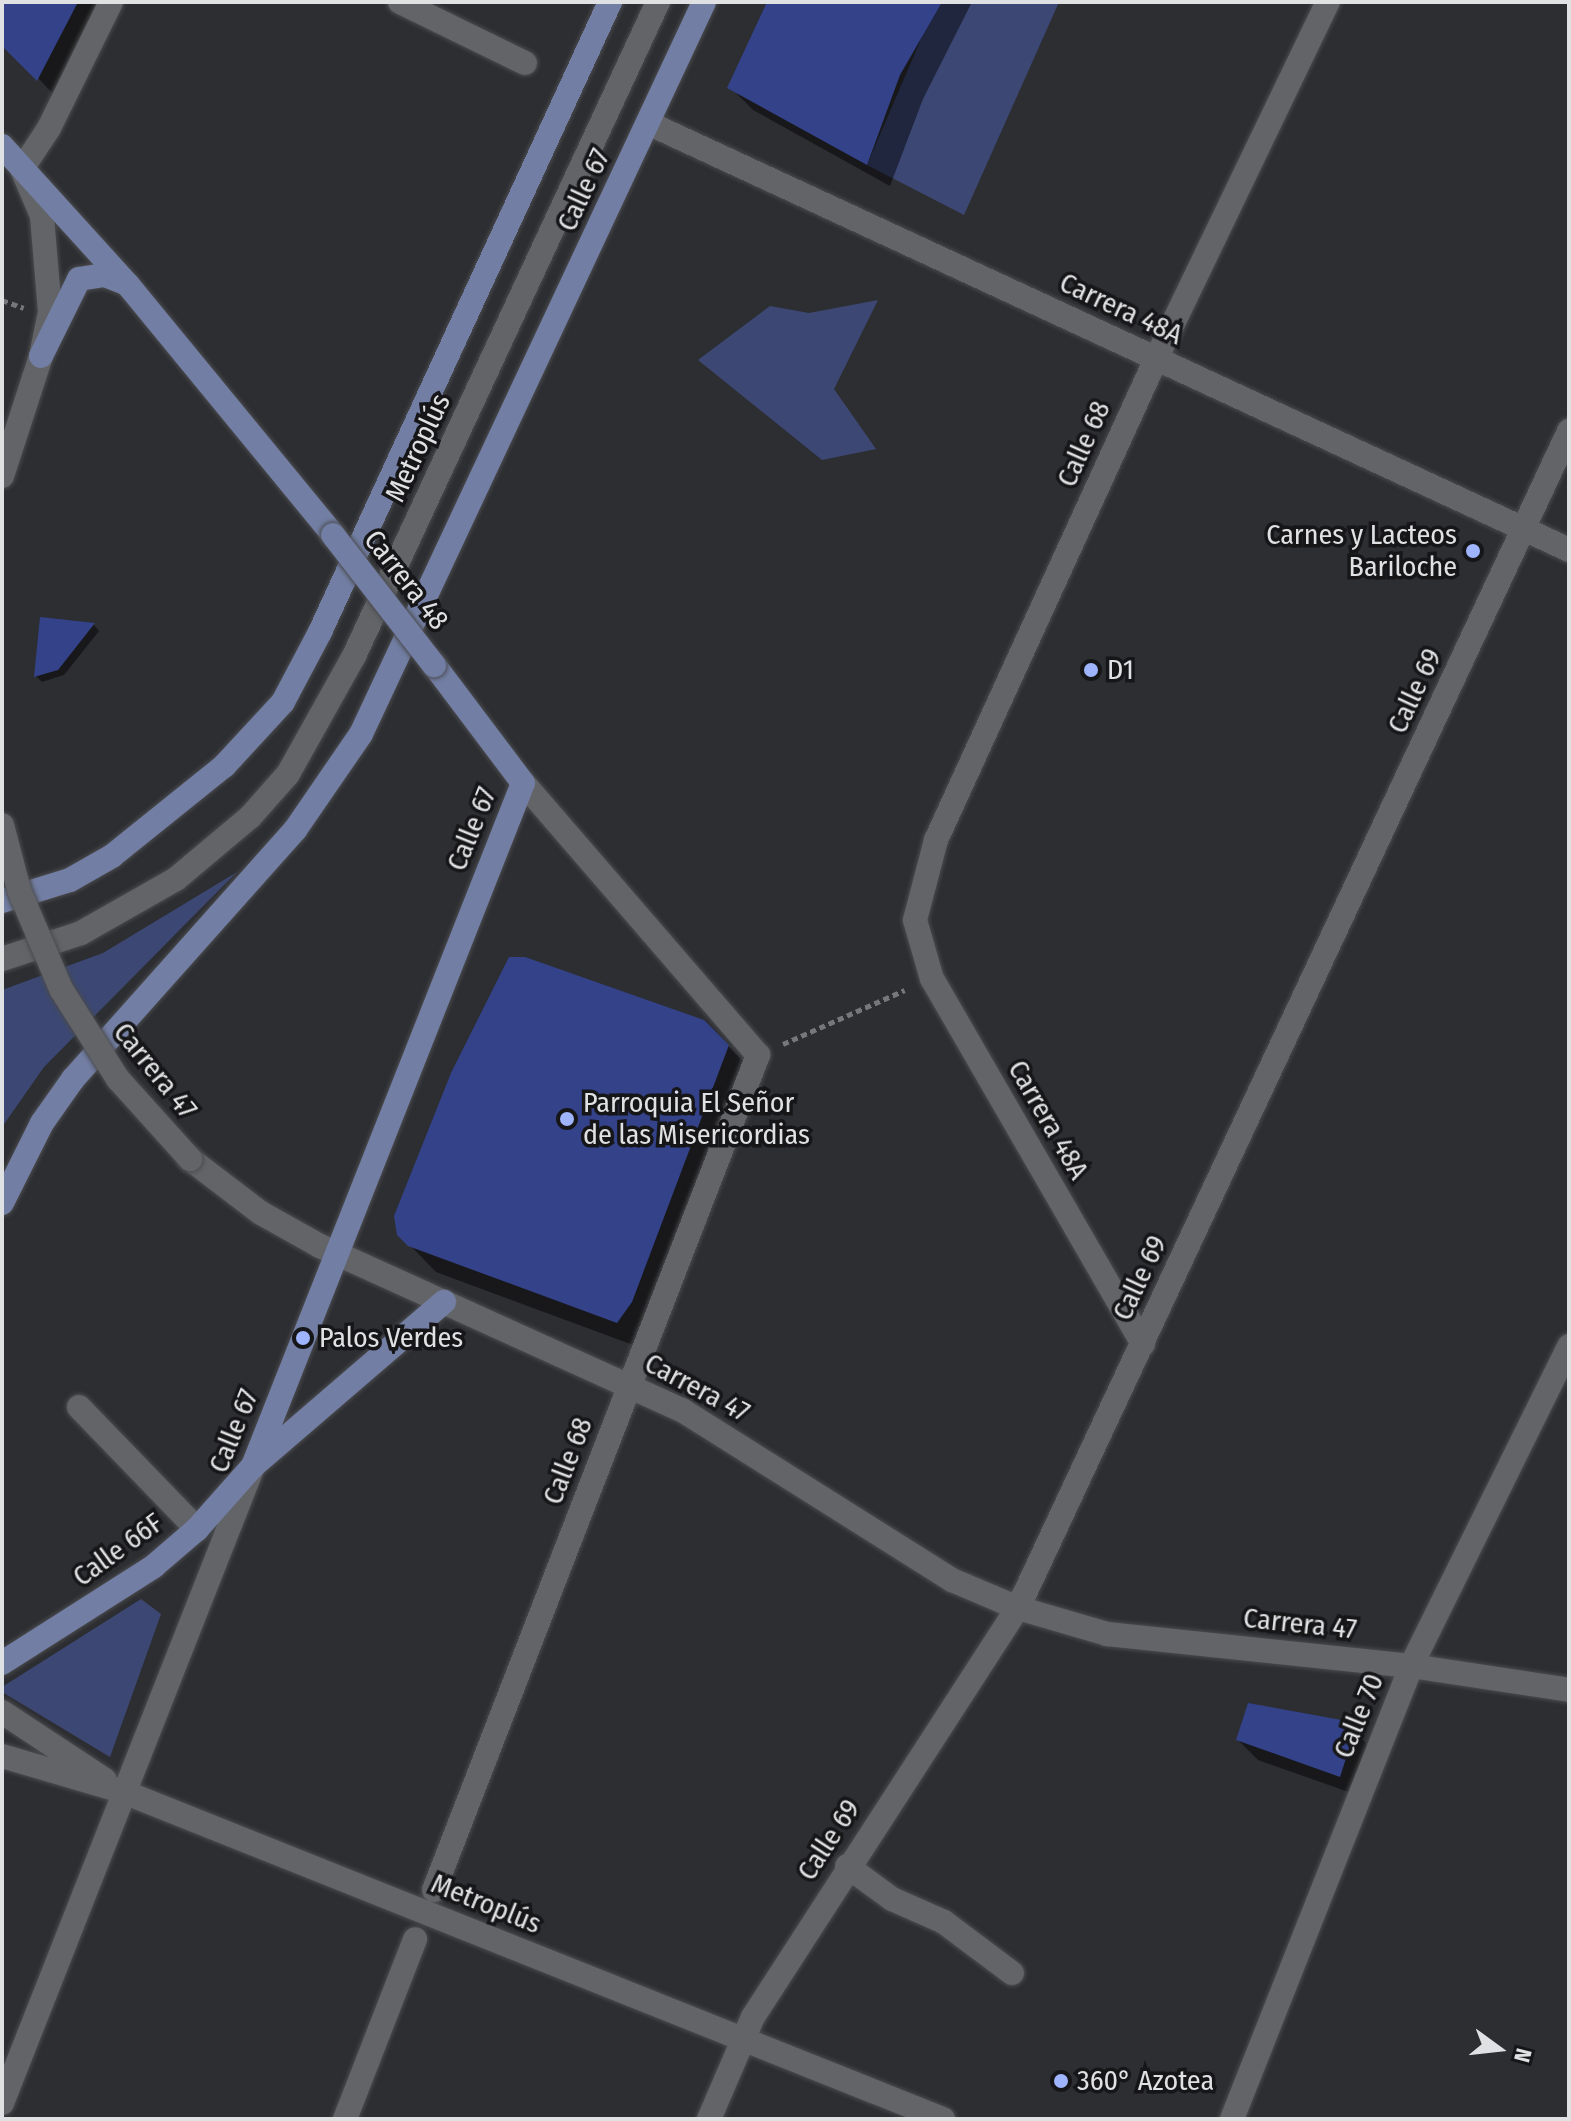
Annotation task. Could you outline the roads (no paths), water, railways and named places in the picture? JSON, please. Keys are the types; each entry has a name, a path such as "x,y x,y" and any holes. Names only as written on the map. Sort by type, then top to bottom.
{"main road":[{"name":"Calle 67","path":"2,901 70,880 112,856 224,766 283,702 320,632 610,2"},
{"name":"Calle 67","path":"2,1203 42,1123 73,1079 218,923 295,830 346,758 704,2"},
{"name":"Carrera 48","path":"2,146 128,285 333,535 523,783"},
{"path":"41,356 79,279 105,275 128,285"},
{"name":"Calle 67","path":"253,1466 523,783"},
{"path":"253,1466 444,1302"},
{"name":"Calle 66F","path":"2,1663 114,1593 197,1529 253,1466"}],"street":[{"path":"2,476 41,356 50,312 42,216 22,169 49,128 111,2"},
{"path":"400,2 525,63"},
{"name":"Metroplús","path":"2,959 81,933 176,879 250,817 288,774 354,656 658,2"},
{"name":"Calle 68","path":"915,920 936,840 1156,359 1328,2"},
{"name":"Carrera 48A","path":"648,123 1569,550"},
{"name":"Calle 69","path":"709,2119 741,2040 847,1866 1018,1608 1569,431"},
{"name":"Carrera 48","path":"523,783 758,1055"},
{"name":"Carrera 47","path":"2,825 24,903 61,989 118,1079 190,1159 261,1213 336,1254 630,1385 712,1427 952,1580 1018,1608 1107,1634 1411,1666 1569,1690"},
{"name":"Carrera 48A","path":"915,920 932,979 1143,1344"},
{"name":"Calle 68","path":"434,1890 758,1055"},
{"name":"Calle 70","path":"1232,2119 1411,1666 1569,1346"},
{"path":"79,1407 197,1529"},
{"name":"Calle 67","path":"2,2103 253,1466"},
{"path":"2,1712 124,1792"},
{"name":"Metroplús","path":"2,1756 124,1792 943,2119"},
{"path":"847,1866 892,1899 944,1922 1012,1973"},
{"path":"345,2119 415,1939"}],"place":[{"name":"Carnes y Lacteos Bariloche","path":"1473,551"},
{"name":"D1","path":"1091,670"},
{"name":"Parroquia El Señor de las Misericordias","path":"567,1119"},
{"name":"Palos Verdes","path":"303,1338"},
{"name":"360° Azotea","path":"1061,2081"}]}
